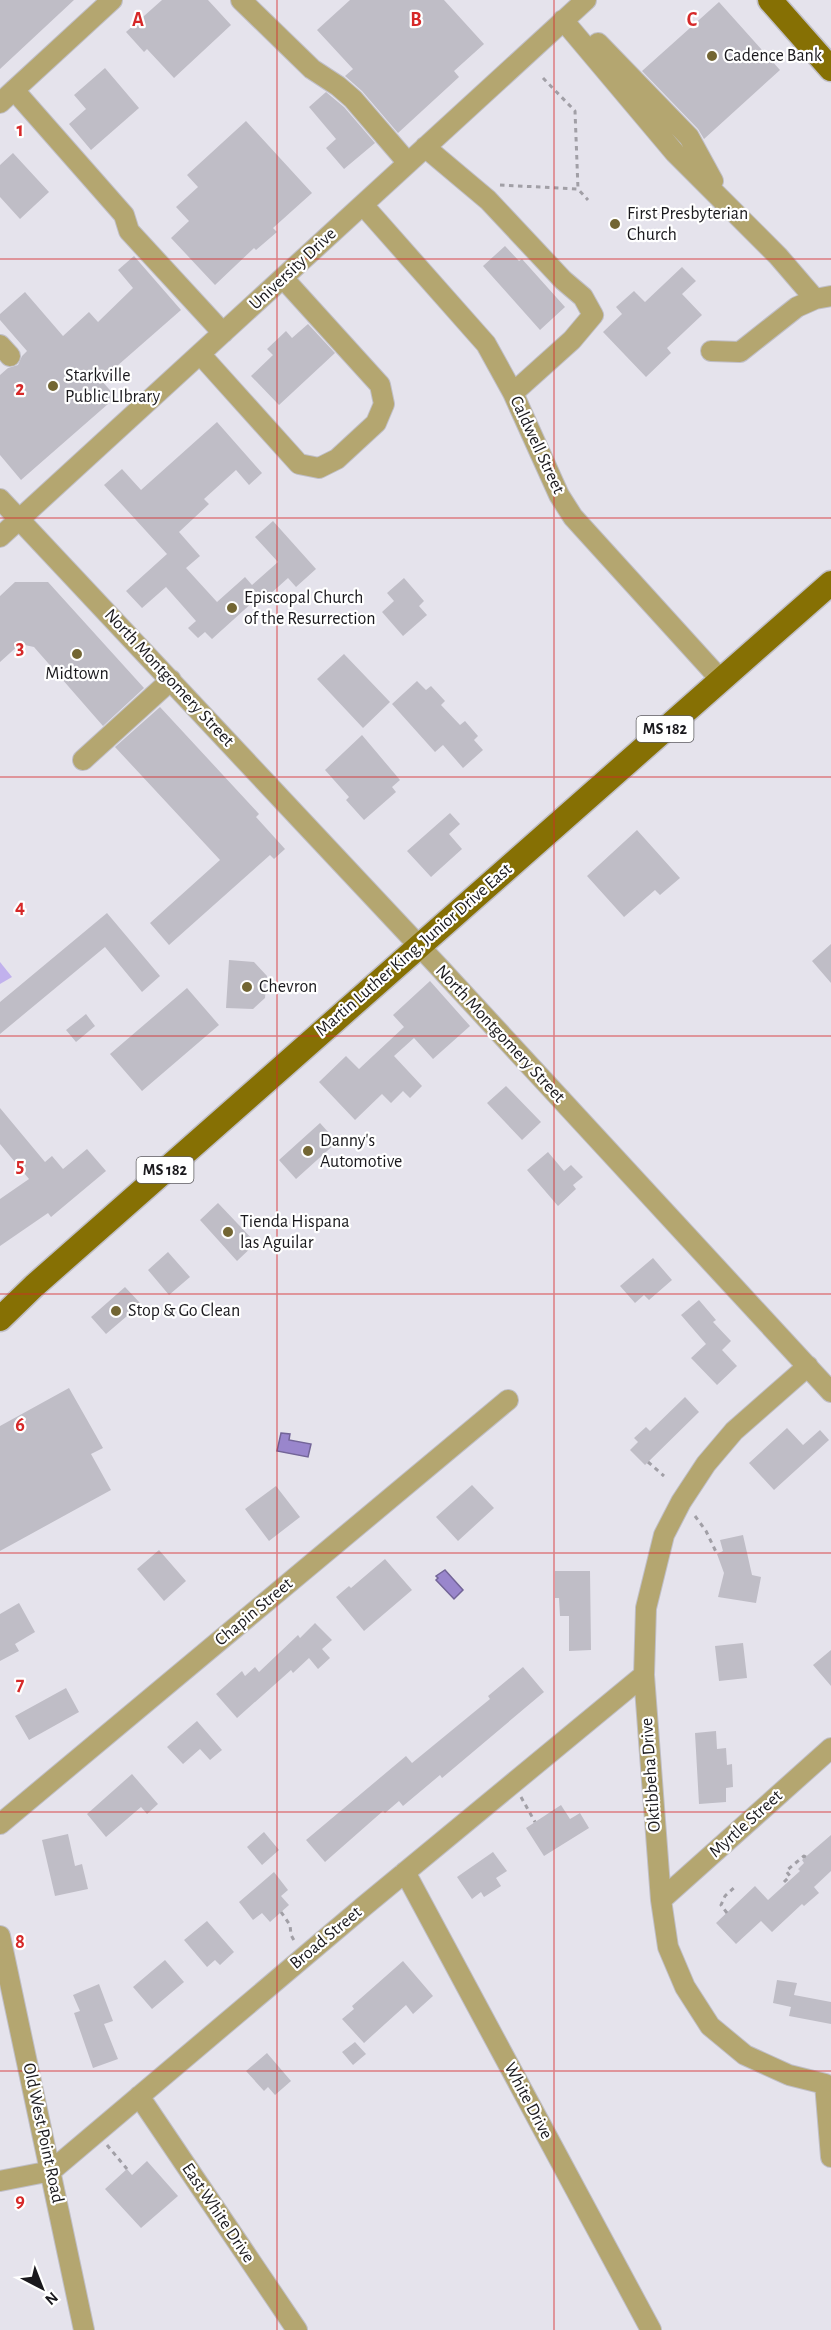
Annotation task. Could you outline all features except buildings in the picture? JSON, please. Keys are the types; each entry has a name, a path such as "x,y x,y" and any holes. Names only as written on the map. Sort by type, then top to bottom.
{"main road":[{"path":"770,0 831,69"},
{"name":"Martin Luther King, Junior Drive East","path":"0,1319 34,1286 831,583"}],"street":[{"path":"112,0 7,96 124,215 129,231 223,333"},
{"path":"241,0 312,69 338,86 352,99 408,163"},
{"name":"University Drive","path":"0,537 586,0"},
{"path":"563,20 675,153 778,256 823,297 797,307 740,352 711,351"},
{"path":"425,147 488,200 563,280 583,297 593,315 572,340 513,393"},
{"name":"Caldwell Street","path":"363,204 486,344 513,393 559,495 573,517 721,680"},
{"path":"200,354 299,464 319,468 337,459 376,423 384,404 380,385 283,278"},
{"name":"North Montgomery Street","path":"0,499 419,946 831,1392"},
{"path":"83,760 171,680"},
{"name":"Oktibbeha Drive","path":"808,1366 734,1431 706,1464 681,1502 664,1535 646,1608 644,1675 661,1900 668,1947 685,1988 711,2026 745,2055 789,2075 828,2084 831,2157"},
{"name":"Chapin Street","path":"0,1824 508,1400"},
{"name":"Broad Street","path":"51,2172 405,1872 644,1675"},
{"name":"Myrtle Street","path":"661,1900 831,1748"},
{"name":"White Drive","path":"405,1872 651,2330"},
{"name":"Old West Point Road","path":"0,1936 84,2330"},
{"name":"East White Drive","path":"139,2096 297,2330"},
{"path":"0,2181 51,2172"}],"path":[{"path":"543,78 575,111 578,189 588,200"},
{"path":"497,185 578,189"},
{"path":"648,1462 664,1476"},
{"path":"681,1502 692,1512 706,1531 717,1554"},
{"path":"513,1782 535,1822"},
{"path":"784,1882 790,1876 786,1871 804,1856 806,1857"},
{"path":"727,1912 721,1905 721,1901 736,1886"},
{"path":"281,1912 290,1925 293,1940 306,1955"},
{"path":"96,2132 127,2169"}],"shaded area":[{"path":"0,962 12,977 0,984"},
{"path":"281,1433 290,1434 289,1440 311,1444 308,1457 277,1451"},
{"path":"445,1570 463,1590 454,1599 436,1580 438,1578 436,1576"}],"place":[{"name":"Cadence Bank","path":"712,56"},
{"name":"First Presbyterian Church","path":"615,224"},
{"name":"Starkville Public LIbrary","path":"53,386"},
{"name":"Episcopal Church of the Resurrection","path":"232,608"},
{"name":"Midtown","path":"77,654"},
{"name":"Chevron","path":"247,987"},
{"name":"Danny's Automotive","path":"308,1151"},
{"name":"Tienda Hispana las Aguilar","path":"228,1232"},
{"name":"Stop & Go Clean","path":"116,1311"}]}
